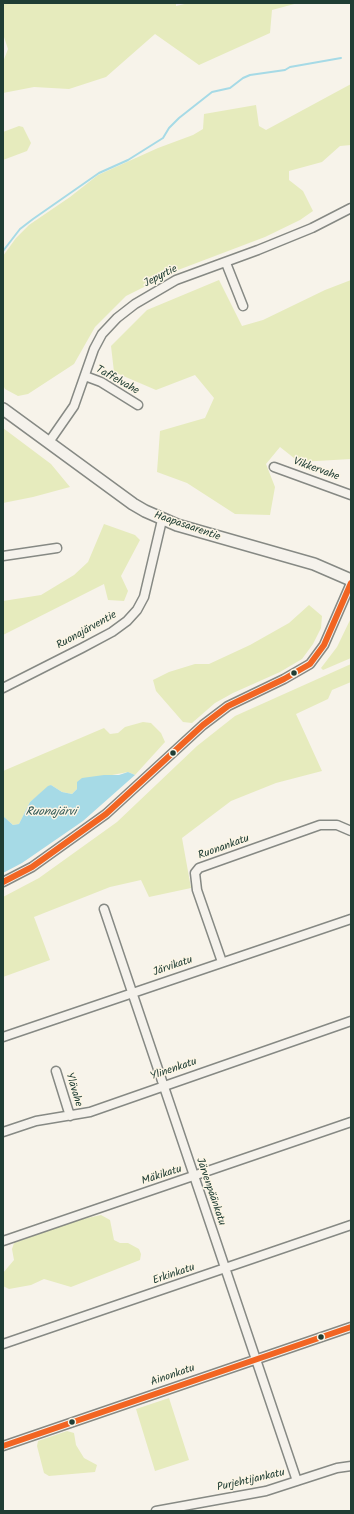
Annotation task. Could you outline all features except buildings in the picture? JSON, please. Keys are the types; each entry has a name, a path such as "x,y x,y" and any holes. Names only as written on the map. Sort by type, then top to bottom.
{"main road":[{"name":"Haapasaarentie","path":"3,409 133,504 162,520 216,537 314,564 351,580"}],"street":[{"name":"Jepyrtie","path":"49,442 74,406 94,349 102,334 129,308 156,290 176,280 312,228 351,208"},
{"path":"226,262 243,306"},
{"name":"Taffelvahe","path":"85,376 101,382 138,405"},
{"name":"Vikkervahe","path":"274,467 351,495"},
{"name":"Ruonajärventie","path":"3,688 112,632 127,621 137,610 144,597 162,520"},
{"path":"3,556 57,548"},
{"path":"3,882 32,867 106,814 203,725 228,706 284,679 310,664 324,645 351,583"},
{"name":"Ruonankatu","path":"222,962 196,886 195,873 199,868 320,825 337,825 351,831"},
{"name":"Järvenpäänkatu","path":"104,909 162,1086 257,1359 297,1481"},
{"name":"Järvikatu","path":"3,1037 351,919"},
{"name":"Ylinenkatu","path":"3,1132 22,1125 90,1112 351,1021"},
{"name":"Ylävahe","path":"56,1072 70,1116"},
{"name":"Mäkikatu","path":"3,1241 194,1177 351,1122"},
{"name":"Erkinkatu","path":"3,1344 351,1225"},
{"name":"Ainonkatu","path":"3,1446 351,1326"},
{"name":"Purjehtijankatu","path":"156,1511 266,1491 337,1468 351,1466"}],"green space":[{"path":"3,3 176,3 176,6 189,3 298,3 272,10 270,33 199,65 155,34 106,77 69,89 34,87 3,93 3,62 8,49 3,34"},
{"path":"351,84 351,145 340,146 322,162 289,171 289,180 303,191 313,211 300,220 265,237 178,270 126,296 95,327 74,364 28,394 18,396 5,389 3,385 3,256 16,238 29,225 70,197 98,175 158,148 193,135 203,129 204,114 256,105 259,126 266,130"},
{"path":"19,126 23,127 31,143 27,151 3,160 3,132"},
{"path":"219,280 242,326 263,320 325,290 351,280 351,459 299,462 280,447 266,464 275,487 270,515 235,514 187,483 157,472 160,431 205,418 214,398 195,375 156,390 114,372 111,346 147,310"},
{"path":"3,428 51,464 70,487 3,503"},
{"path":"104,524 135,535 140,540 121,576 128,591 124,601 108,600 104,584 3,635 3,601 41,595 74,575 88,562"},
{"path":"309,605 322,616 321,628 313,644 302,659 280,672 233,693 215,703 192,723 183,722 156,691 153,680 169,672 195,664 209,664 250,645 289,623"},
{"path":"351,618 351,658 323,670 321,668 337,647"},
{"path":"351,664 351,682 332,690 328,699 296,714 322,771 276,783 231,801 182,838 191,888 149,897 141,880 110,887 34,917 50,960 3,977 3,897 39,878 117,822 197,746 235,716"},
{"path":"143,722 151,723 161,733 165,742 135,775 128,772 112,775 77,789 72,794 62,792 51,785 30,802 19,824 13,825 3,816 3,771 104,728 110,734 118,733 125,727"},
{"path":"101,1215 110,1220 114,1240 120,1243 128,1243 139,1249 141,1254 140,1260 71,1287 44,1279 31,1285 9,1289 3,1286 3,1273 14,1260 12,1249 14,1243 78,1220"},
{"path":"169,1398 189,1460 155,1471 136,1409"},
{"path":"67,1431 74,1433 76,1445 84,1458 97,1465 95,1472 49,1476 44,1473 37,1446 38,1441"}],"water":[{"name":"Ruonajärvi","path":"128,772 135,775 83,821 22,863 3,873 3,816 13,825 19,824 30,802 48,786 51,785 62,792 72,794 77,789 77,782 82,778 104,775 119,775"}],"waterway":[{"path":"3,251 20,229 33,219 99,173 128,160 163,138 169,128 179,118 212,92 230,88 243,78 250,75 285,70 290,67 341,58"}],"transit line":[{"path":"3,882 32,867 106,814 203,725 228,706 284,679 310,664 324,645 351,583"},
{"path":"3,1446 351,1327"}]}
